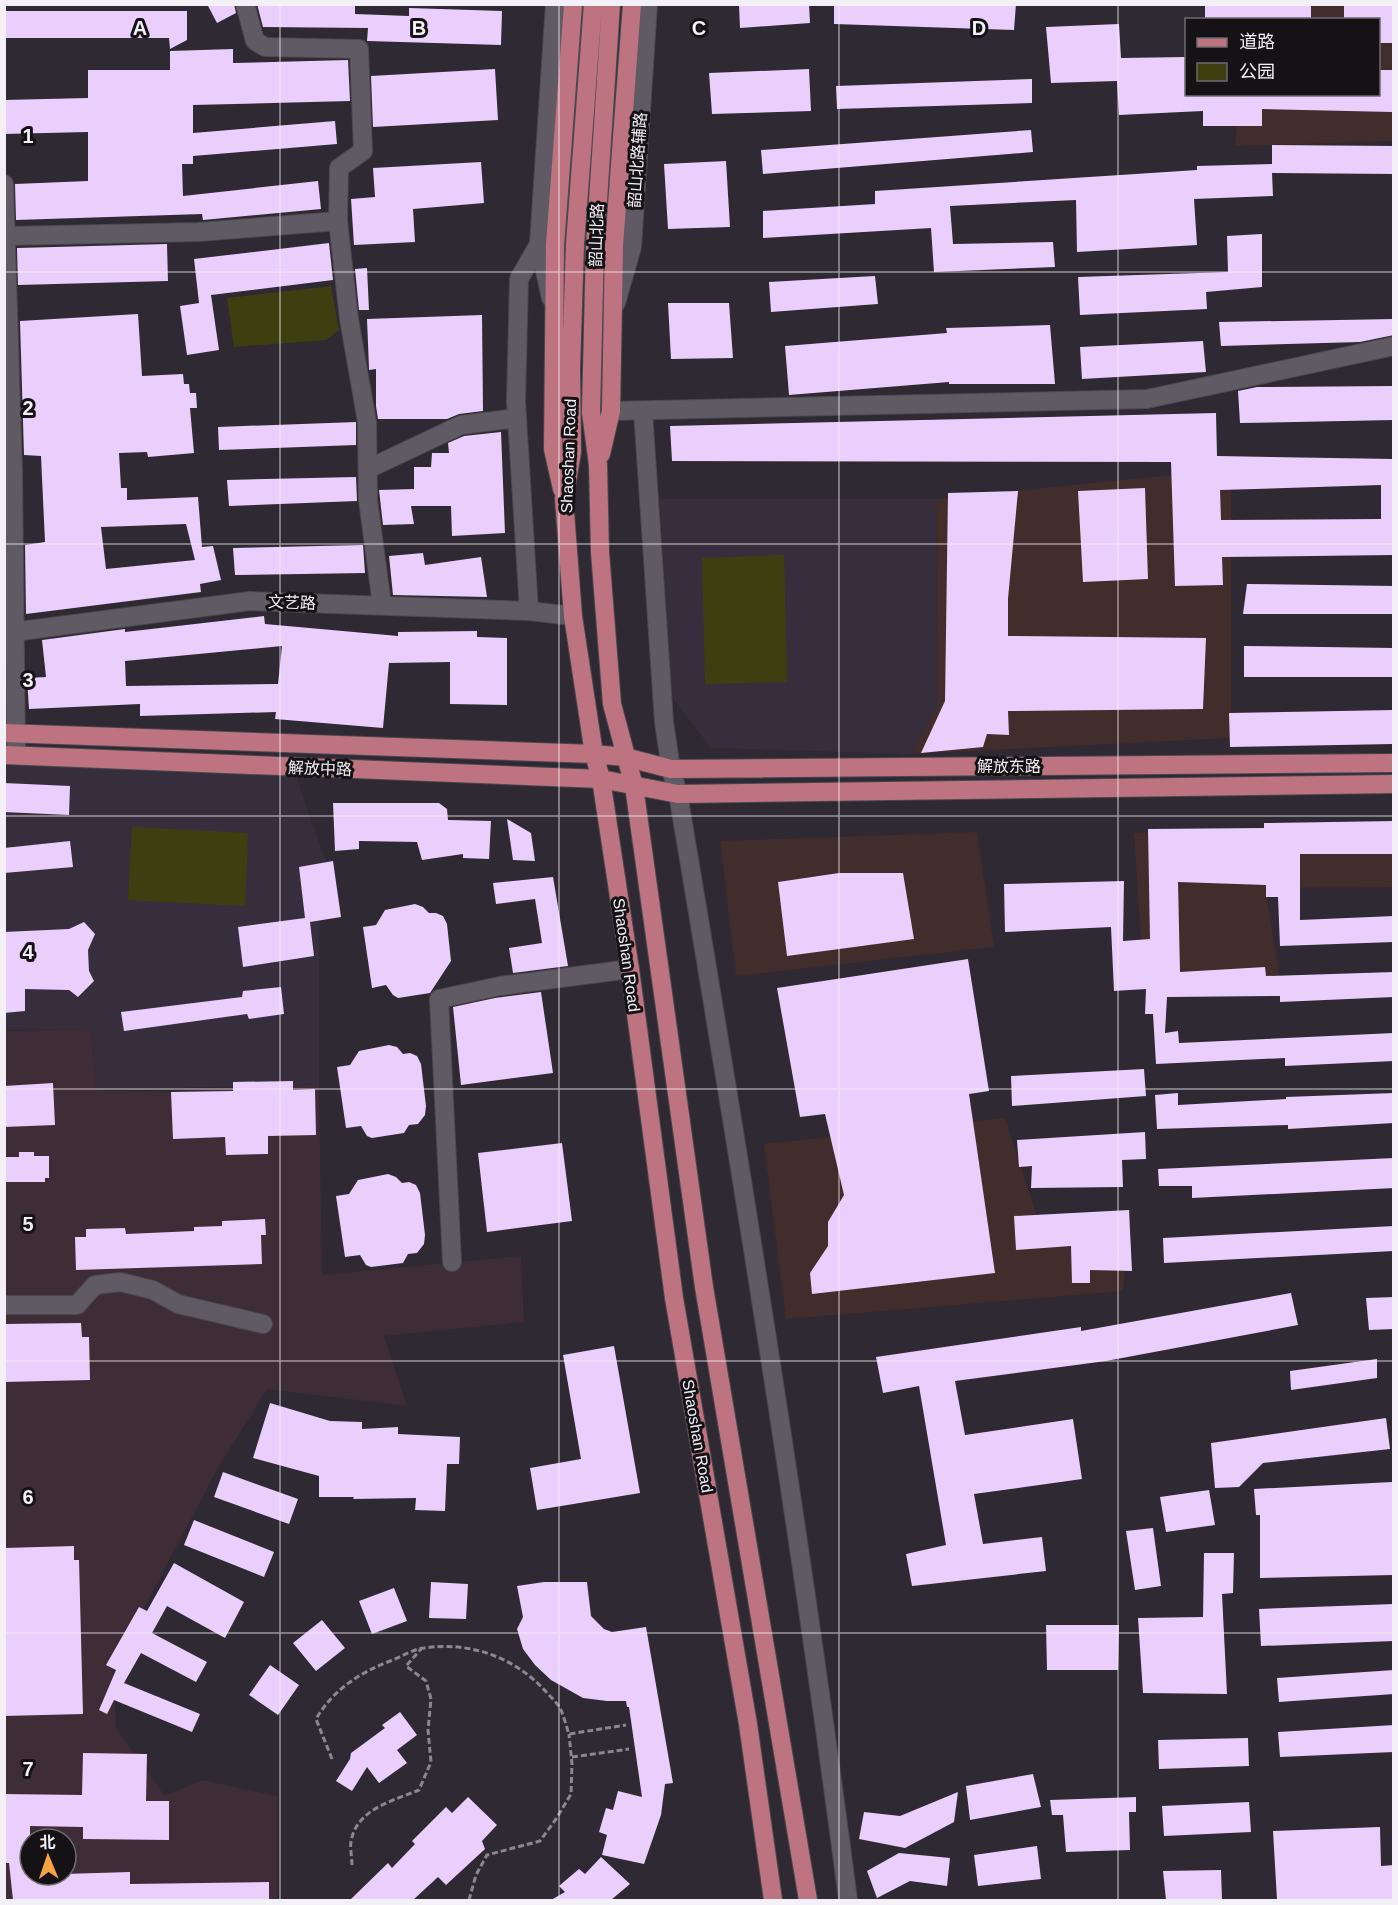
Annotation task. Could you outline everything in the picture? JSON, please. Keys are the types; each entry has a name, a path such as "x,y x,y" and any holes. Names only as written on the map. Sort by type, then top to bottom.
{"main road":[{"path":"564,499 553,449 554,309 547,245 573,4"},
{"name":"Shaoshan Road","path":"593,4 575,244 571,368 572,452 564,499 573,616 630,969 674,1298 748,1724 772,1900"},
{"name":"韶山北路","path":"598,465 591,412 595,246 611,4"},
{"path":"598,465 611,411 614,246 632,4"},
{"name":"Shaoshan Road","path":"598,465 600,552 612,704 634,786 704,1287 808,1900"},
{"name":"解放中路","path":"10,733 625,757"},
{"name":"解放中路","path":"10,755 601,779 634,786"},
{"name":"解放东路","path":"625,757 671,768 1394,763"},
{"name":"解放东路","path":"634,786 678,794 1394,784"}],"street":[{"path":"245,4 255,41 265,47 359,49 363,151 339,168 338,221 348,319 367,422 368,500 382,605"},
{"path":"529,611 516,401 519,279 547,245 555,4"},
{"name":"韶山北路辅路","path":"613,313 632,247 648,4"},
{"path":"4,184 12,472 13,632 10,755"},
{"path":"6,236 199,232 338,221"},
{"path":"611,411 1148,399 1394,346"},
{"path":"643,411 664,722 671,768 678,794 768,1342 823,1706 848,1900"},
{"path":"368,469 461,425 517,418"},
{"name":"文艺路","path":"13,632 250,601 529,611 573,616"},
{"path":"452,1262 439,999 500,986 630,969"},
{"path":"4,1305 77,1305 95,1285 120,1282 153,1290 178,1304 263,1324"}],"path":[{"path":"333,1760 316,1719 325,1705 343,1685 370,1669 423,1648 455,1647 483,1651 513,1663 540,1685 559,1707 568,1734 571,1757 571,1794 540,1841 487,1855 476,1875 469,1900"},
{"path":"352,1865 351,1838 361,1818 381,1806 419,1790 431,1762 428,1730 431,1699 426,1681 406,1666 423,1648"},
{"path":"568,1734 626,1725"},
{"path":"571,1757 629,1749"}],"shaded area":[{"path":"1245,5 1393,5 1393,141 1235,146 1239,96 1380,96 1380,18 1244,18"},
{"path":"1231,469 1231,738 912,754 937,706 936,499"},
{"path":"660,499 936,499 937,706 912,754 711,748 671,696"},
{"path":"5,765 294,770 325,860 319,933 319,1084 96,1090 92,1029 5,1030"},
{"path":"1393,822 1393,887 1265,888 1280,979 1143,973 1134,833"},
{"path":"977,832 994,947 736,976 720,841"},
{"path":"92,1029 96,1090 171,1092 319,1084 322,1275 521,1256 524,1322 384,1336 407,1406 267,1389 219,1466 113,1667 116,1728 165,1796 202,1780 277,1796 277,1900 5,1900 4,1031"},
{"path":"1005,1118 1038,1219 1131,1209 1123,1291 786,1319 764,1144"}],"green space":[{"path":"331,286 339,330 326,340 234,347 227,298"},
{"path":"784,555 787,682 705,684 702,558"},
{"path":"132,827 248,833 245,906 128,900"}],"building":[{"path":"207,4 234,4 236,13 217,23"},
{"path":"257,4 355,4 355,14 409,16 409,8 502,11 501,45 367,41 368,28 263,27"},
{"path":"809,4 810,23 740,28 739,5"},
{"path":"834,4 1016,4 1014,30 834,24"},
{"path":"1205,4 1311,4 1311,18 1205,18"},
{"path":"1344,4 1394,4 1394,43 1380,43 1380,18 1344,18"},
{"path":"4,11 187,11 187,40 170,49 169,38 4,38"},
{"path":"1119,24 1121,58 1185,57 1185,96 1380,96 1380,70 1393,70 1392,112 1262,109 1262,126 1203,126 1203,111 1119,115 1117,81 1051,83 1046,27"},
{"path":"233,49 233,63 348,60 350,101 193,105 193,133 335,121 337,144 193,156 193,164 182,164 183,196 318,181 321,209 203,220 202,214 16,220 15,184 88,181 88,132 4,134 4,100 88,98 88,70 170,70 170,51"},
{"path":"495,69 498,120 373,127 371,76"},
{"path":"809,69 811,111 712,114 709,73"},
{"path":"1032,79 1032,103 837,109 836,86"},
{"path":"1031,130 1033,152 763,174 761,150"},
{"path":"1272,145 1394,146 1394,174 1272,173 1273,196 1194,199 1197,245 1077,252 1076,200 950,206 953,244 1053,242 1055,267 934,272 931,228 763,238 763,211 875,204 875,191 1197,170 1197,166 1272,164"},
{"path":"726,161 730,227 668,229 664,164"},
{"path":"481,162 484,203 413,209 415,242 354,245 351,199 375,197 373,168"},
{"path":"1262,234 1262,287 1206,292 1207,309 1080,315 1078,277 1228,272 1227,236"},
{"path":"329,243 333,280 211,295 219,350 187,355 180,306 199,303 194,259"},
{"path":"167,244 168,281 18,285 17,248"},
{"path":"367,268 369,310 359,310 355,269"},
{"path":"875,276 878,304 771,312 769,282"},
{"path":"668,303 729,303 733,358 671,359"},
{"path":"138,314 142,376 183,374 184,384 189,384 190,393 196,393 197,408 190,408 194,453 148,457 147,452 119,453 121,488 127,488 127,500 198,497 202,547 213,546 221,580 200,584 201,592 26,614 25,545 45,542 41,456 24,455 20,321","holes":["186,524 195,560 106,569 101,527"]},
{"path":"482,315 483,411 459,414 447,419 378,419 376,369 369,370 367,319"},
{"path":"1394,319 1394,335 1360,342 1221,346 1219,322"},
{"path":"1050,325 1055,384 949,384 949,382 789,395 785,346 947,333 946,328"},
{"path":"1203,341 1206,372 1082,379 1080,347"},
{"path":"1394,386 1394,420 1240,423 1238,391 1257,387"},
{"path":"1216,413 1217,456 1394,459 1394,555 1222,557 1223,585 1175,586 1171,462 672,461 670,426","holes":["1381,485 1381,519 1221,520 1220,490"]},
{"path":"356,422 356,445 219,450 218,427"},
{"path":"501,432 505,533 452,536 451,506 411,506 414,524 383,525 379,490 414,489 414,467 431,467 432,453 449,453 448,443 464,436"},
{"path":"356,477 357,501 229,506 227,480"},
{"path":"1145,488 1148,579 1083,582 1078,491"},
{"path":"1018,491 1008,599 1008,636 1206,638 1203,709 1008,711 1009,735 987,734 983,747 921,753 945,701 948,493"},
{"path":"363,545 365,573 235,575 233,548"},
{"path":"423,553 425,565 481,557 487,597 393,595 389,556"},
{"path":"1247,584 1394,586 1394,614 1243,614"},
{"path":"264,616 265,624 398,636 398,632 477,631 477,637 507,638 507,705 450,704 450,662 389,663 383,728 275,719 276,712 140,716 140,704 29,709 27,678 46,677 42,640 125,629 125,632","holes":["282,646 278,684 126,686 125,661"]},
{"path":"1244,646 1394,648 1394,677 1244,677"},
{"path":"1394,710 1394,744 1230,747 1229,713"},
{"path":"4,783 70,786 69,815 4,812"},
{"path":"333,803 439,803 447,809 448,820 491,821 489,859 463,858 463,854 422,860 417,842 359,841 359,849 335,851"},
{"path":"507,819 531,833 535,861 513,860"},
{"path":"1394,821 1394,854 1300,854 1300,920 1394,916 1394,942 1280,946 1278,897 1266,897 1266,885 1178,882 1180,972 1265,967 1266,976 1394,972 1394,997 1280,1002 1280,996 1167,997 1165,1033 1178,1031 1179,1043 1394,1033 1394,1061 1285,1066 1285,1058 1156,1064 1153,1014 1145,1014 1146,989 1114,991 1111,927 1005,932 1004,884 1124,881 1123,941 1150,939 1148,829 1264,828 1264,823"},
{"path":"70,841 73,867 4,873 4,848"},
{"path":"333,861 341,917 310,922 314,956 243,967 238,927 305,918 299,867"},
{"path":"839,873 903,873 914,939 787,956 778,882"},
{"path":"553,877 568,966 513,973 509,948 542,943 535,899 496,904 493,883"},
{"path":"415,904 423,907 429,913 443,916 447,924 451,961 430,993 398,998 386,985 372,988 363,927 376,925 385,910"},
{"path":"84,922 95,934 88,950 89,971 94,981 78,997 69,990 25,989 25,1011 4,1013 4,932 69,929"},
{"path":"968,959 989,1091 969,1094 995,1273 812,1294 810,1273 828,1246 828,1222 844,1195 825,1114 800,1117 777,988"},
{"path":"281,987 284,1014 249,1019 247,1014 124,1031 121,1012 242,997 243,991"},
{"path":"541,992 553,1073 461,1085 453,1007 495,998"},
{"path":"389,1045 397,1047 403,1054 410,1053 417,1056 421,1064 425,1115 418,1124 409,1125 404,1133 372,1138 367,1136 361,1126 346,1128 337,1067 350,1065 359,1051"},
{"path":"1144,1069 1146,1096 1012,1106 1011,1076"},
{"path":"293,1081 293,1090 315,1089 316,1135 268,1136 268,1154 226,1155 225,1137 173,1139 171,1092 233,1091 233,1082"},
{"path":"53,1083 55,1125 4,1127 4,1086"},
{"path":"1178,1093 1178,1105 1286,1099 1286,1097 1394,1093 1394,1123 1288,1129 1288,1125 1157,1129 1155,1095"},
{"path":"1145,1132 1146,1159 1122,1160 1123,1187 1031,1188 1032,1166 1019,1167 1017,1140"},
{"path":"562,1143 572,1221 487,1232 478,1153"},
{"path":"19,1152 34,1152 34,1156 49,1156 49,1178 45,1178 45,1182 4,1182 4,1157 19,1157"},
{"path":"1394,1158 1394,1188 1192,1198 1192,1186 1159,1186 1158,1169"},
{"path":"388,1174 396,1177 402,1183 409,1182 416,1185 420,1193 424,1244 417,1253 408,1254 403,1263 371,1267 366,1265 360,1255 345,1257 336,1196 349,1194 358,1180"},
{"path":"1129,1210 1132,1271 1090,1270 1090,1283 1072,1283 1071,1246 1016,1250 1014,1216"},
{"path":"265,1219 266,1235 261,1235 262,1264 76,1270 75,1237 86,1237 86,1229 125,1228 126,1234 194,1231 194,1227 222,1226 222,1221"},
{"path":"1394,1226 1394,1251 1164,1263 1163,1238"},
{"path":"1291,1293 1298,1325 1106,1361 955,1381 965,1435 1073,1419 1082,1479 974,1494 983,1544 1042,1537 1046,1571 912,1586 906,1554 946,1545 919,1386 883,1393 876,1357 1081,1327 1081,1331"},
{"path":"1394,1297 1394,1329 1369,1330 1366,1298"},
{"path":"81,1323 82,1337 89,1337 90,1380 4,1382 4,1324"},
{"path":"614,1346 640,1493 537,1510 530,1468 581,1459 563,1355"},
{"path":"1377,1359 1377,1378 1291,1390 1290,1371"},
{"path":"270,1403 330,1421 362,1422 362,1429 398,1427 398,1434 460,1437 459,1464 447,1464 445,1511 415,1510 416,1498 319,1497 319,1476 253,1458"},
{"path":"1386,1418 1390,1449 1263,1463 1239,1487 1215,1488 1211,1443"},
{"path":"223,1472 298,1499 289,1524 214,1497"},
{"path":"1392,1482 1394,1575 1260,1578 1260,1515 1256,1515 1254,1489"},
{"path":"1209,1490 1215,1525 1166,1532 1160,1497"},
{"path":"194,1520 274,1552 264,1577 184,1545"},
{"path":"1153,1528 1161,1586 1135,1590 1126,1531"},
{"path":"74,1546 74,1560 79,1560 83,1714 4,1716 4,1548"},
{"path":"1204,1553 1234,1553 1233,1593 1222,1594 1227,1694 1143,1693 1138,1618 1203,1617"},
{"path":"174,1563 244,1602 225,1638 167,1606 152,1633 207,1662 196,1682 141,1653 124,1683 200,1714 192,1732 114,1700 107,1714 99,1710 116,1670 106,1665 139,1607 147,1611"},
{"path":"431,1582 468,1584 466,1619 429,1618"},
{"path":"544,1582 587,1582 591,1616 604,1629 612,1632 646,1627 673,1783 665,1784 661,1815 644,1864 602,1855 607,1835 599,1832 606,1808 613,1810 618,1791 642,1797 629,1707 626,1701 583,1698 551,1680 535,1665 523,1649 517,1629 523,1617 517,1586"},
{"path":"394,1588 407,1621 372,1634 359,1601"},
{"path":"1394,1604 1394,1641 1261,1646 1259,1609"},
{"path":"322,1620 345,1648 316,1671 293,1643"},
{"path":"1046,1625 1119,1625 1118,1670 1047,1670"},
{"path":"270,1665 299,1685 278,1715 249,1695"},
{"path":"1394,1670 1394,1694 1279,1702 1277,1678"},
{"path":"400,1712 417,1735 397,1750 407,1763 379,1783 367,1767 352,1791 336,1781 350,1759 351,1753 385,1728 382,1725"},
{"path":"1394,1725 1394,1752 1280,1757 1278,1732"},
{"path":"1248,1738 1249,1766 1159,1769 1158,1740"},
{"path":"83,1753 147,1754 146,1801 169,1801 169,1840 83,1839 83,1827 18,1827 18,1887 78,1887 78,1874 130,1872 130,1884 269,1882 269,1900 13,1900 9,1863 4,1863 4,1794 82,1795"},
{"path":"1033,1774 1041,1807 970,1820 966,1786"},
{"path":"958,1792 954,1822 905,1848 859,1839 864,1812 900,1816"},
{"path":"468,1797 497,1825 482,1841 485,1849 446,1885 438,1877 413,1900 350,1900 388,1863 392,1868 415,1844 412,1841 446,1807 452,1813"},
{"path":"1136,1797 1136,1812 1129,1812 1130,1850 1066,1852 1063,1815 1052,1815 1050,1800"},
{"path":"1249,1802 1251,1832 1164,1836 1162,1806"},
{"path":"1380,1827 1381,1866 1394,1865 1394,1900 1277,1900 1273,1831"},
{"path":"1037,1846 1041,1879 978,1886 974,1855"},
{"path":"899,1853 950,1858 947,1886 910,1881 877,1898 867,1871"},
{"path":"601,1857 630,1884 611,1900 551,1900 565,1892 559,1886 579,1869 585,1874"},
{"path":"1221,1870 1222,1900 1166,1900 1163,1871"}]}
